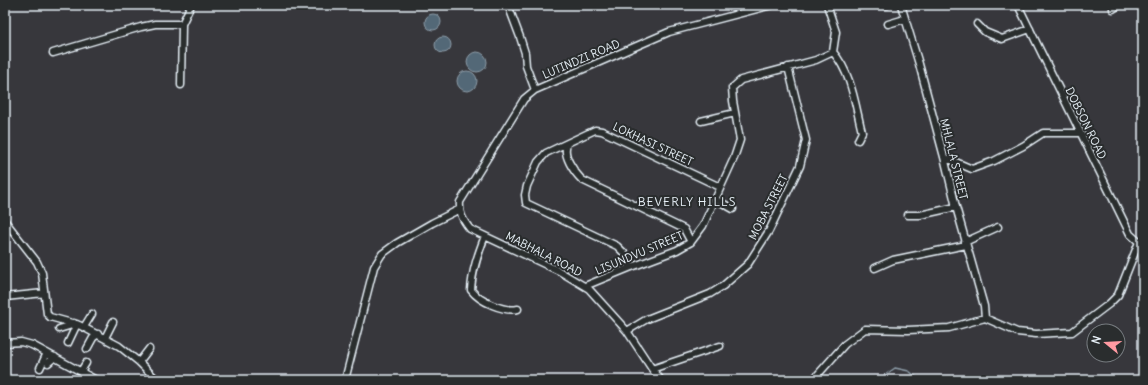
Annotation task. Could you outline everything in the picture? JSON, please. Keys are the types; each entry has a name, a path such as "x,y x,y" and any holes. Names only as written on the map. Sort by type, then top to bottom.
{"street":[{"path":"181,84 182,24 191,5"},
{"path":"508,5 520,37 525,54 526,66 535,90"},
{"name":"LUTINDZI ROAD","path":"460,209 460,202 524,99 535,90 669,32 772,5"},
{"path":"827,5 836,32 833,52 841,61 848,76 862,132 858,140"},
{"name":"MHLALA STREET","path":"901,5 919,64 956,207 984,306 985,318"},
{"name":"DOBSON ROAD","path":"1018,5 1130,234 1141,242"},
{"path":"1113,9 1119,5"},
{"path":"888,24 905,19"},
{"path":"52,53 141,26 154,24 182,24"},
{"path":"977,24 985,32 1002,39 1030,29"},
{"name":"LISUNDVU STREET","path":"585,286 628,268 678,250 691,242 703,226 734,158 740,140 732,88 741,80 816,60 833,52"},
{"name":"MOBA STREET","path":"627,331 647,319 710,294 723,286 748,264 770,231 800,166 806,140 788,67"},
{"path":"701,122 735,113"},
{"name":"LOKHASI STREET","path":"628,268 626,255 617,246 526,203 525,195 528,186 538,162 546,153 595,130 602,131 720,187"},
{"path":"944,157 972,169 1000,158 1043,133 1080,133"},
{"path":"567,144 566,153 573,169 582,180 684,229 691,242"},
{"path":"715,198 733,209"},
{"path":"908,215 920,215 956,207"},
{"path":"345,380 374,267 382,254 397,243 460,209"},
{"name":"MABHALA ROAD","path":"460,209 462,218 470,229 559,271 589,289 627,331 660,380"},
{"path":"5,221 37,262 42,273 47,314 50,317 84,327 119,346 139,362 157,380"},
{"path":"875,268 893,260 966,244 998,227"},
{"path":"485,236 474,266 471,290 475,296 501,308 510,311 518,309"},
{"path":"813,380 845,344 865,329 908,330 949,328 985,318 1017,332 1036,334 1072,332 1109,304 1118,295 1141,242"},
{"path":"5,297 44,293"},
{"path":"84,327 92,314"},
{"path":"105,338 114,322"},
{"path":"59,330 75,324"},
{"path":"68,343 75,324"},
{"path":"87,349 93,338 98,334"},
{"path":"6,344 26,343 96,380"},
{"path":"652,369 720,346"},
{"path":"139,362 149,348"},
{"path":"40,368 47,353"},
{"path":"48,363 55,357"},
{"path":"73,375 80,371 86,363"},
{"path":"80,371 80,380"}],"water":[{"path":"433,14 440,19 441,22 436,29 433,30 426,25 425,22 430,15"},
{"path":"443,37 450,42 451,45 446,52 443,53 436,48 435,45 440,38"},
{"path":"477,52 484,55 487,62 484,69 477,72 470,69 467,62 470,55"},
{"path":"467,71 474,74 477,81 474,88 467,91 460,88 457,81 460,74"}],"waterway":[{"path":"878,380 895,368 909,371 920,380"}],"district":[{"name":"BEVERLY HILLS","path":"687,201"}]}
